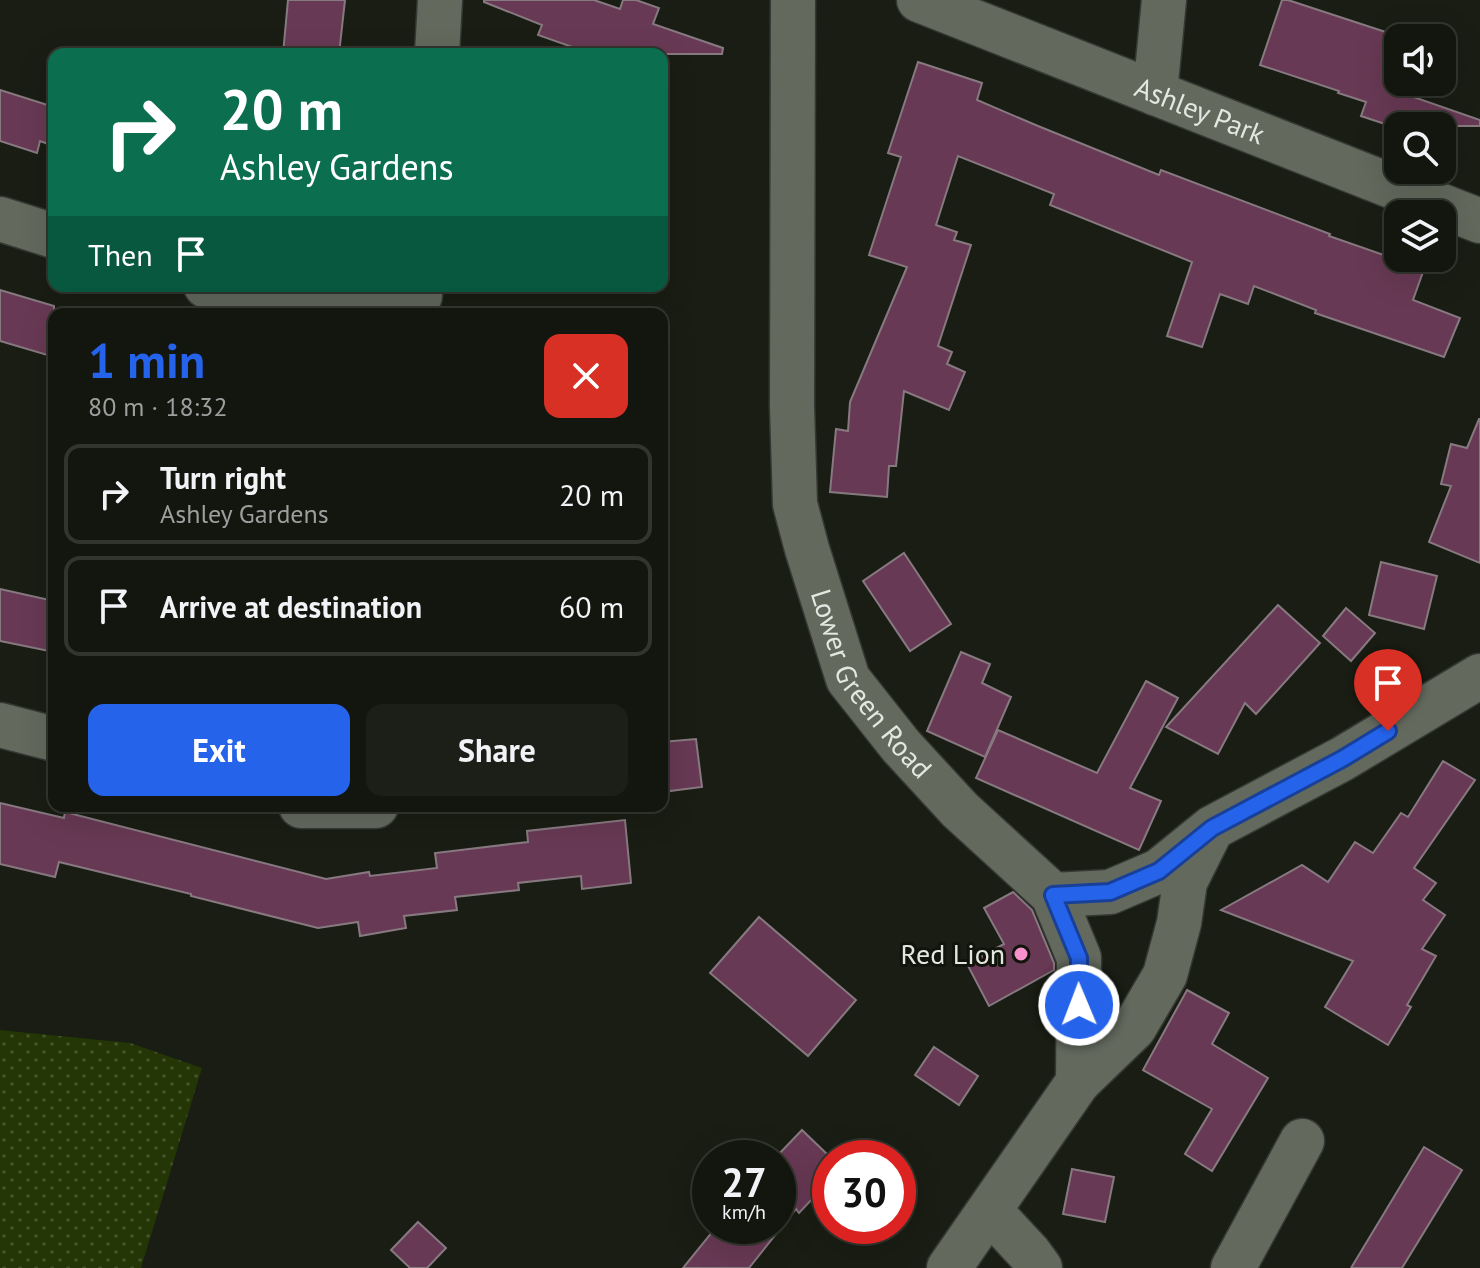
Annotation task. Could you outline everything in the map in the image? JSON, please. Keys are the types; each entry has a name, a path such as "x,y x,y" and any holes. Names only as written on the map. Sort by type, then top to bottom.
{"street":[{"path":"437,48 440,0"},
{"name":"Lower Green Road","path":"793,0 792,406 795,504 848,679 901,746 960,810 1053,895 1079,958 1078,1082"},
{"name":"Ashley Park","path":"919,0 1480,221"},
{"path":"1155,93 1164,0"},
{"path":"0,219 48,234"},
{"path":"224,292 242,298 421,299"},
{"path":"1053,895 1110,892 1159,871 1212,828 1342,759 1480,676"},
{"path":"0,725 48,737"},
{"path":"949,1268 1078,1082 1134,1028 1165,975 1179,923 1185,882 1212,828"},
{"path":"1233,1268 1302,1141"},
{"path":"990,1211 1040,1268"}],"green space":[{"path":"0,1030 130,1043 202,1068 141,1268 0,1268"}],"building":[{"path":"288,0 345,0 340,48 284,48"},
{"path":"594,0 620,9 623,0 636,0 659,8 653,24 723,48 722,54 668,54 668,48 575,48 538,35 542,25 484,2"},
{"path":"1282,0 1288,0 1384,31 1384,96 1410,96 1480,120 1480,126 1456,126 1456,112 1384,112 1384,124 1361,116 1366,102 1260,65"},
{"path":"918,62 982,83 977,100 1038,126 1159,175 1161,170 1384,255 1384,272 1423,272 1413,300 1460,318 1444,357 1315,313 1316,310 1254,286 1248,304 1220,294 1202,347 1167,336 1192,262 1050,205 1054,194 958,156 936,225 957,232 954,240 971,245 938,346 952,352 947,364 965,372 949,410 904,391 896,466 889,466 887,497 830,492 836,429 848,431 850,402 907,267 869,255 901,157 888,153"},
{"path":"0,90 48,105 48,144 40,141 37,153 0,141"},
{"path":"0,290 54,306 48,308 48,355 0,341"},
{"path":"1479,419 1480,563 1429,542 1451,486 1441,484 1451,444 1467,448"},
{"path":"904,553 951,624 910,651 863,581"},
{"path":"1381,562 1437,576 1424,629 1369,615"},
{"path":"0,589 48,600 48,651 0,641"},
{"path":"1278,605 1320,643 1256,714 1245,703 1218,754 1166,727"},
{"path":"1346,608 1375,633 1351,661 1323,636"},
{"path":"961,652 990,664 982,683 1011,697 985,757 927,731"},
{"path":"1146,681 1178,698 1130,788 1161,801 1139,850 976,778 998,730 1097,773"},
{"path":"696,739 702,787 668,791 668,741"},
{"path":"1443,761 1475,780 1414,868 1436,883 1423,900 1445,915 1422,949 1436,956 1388,1045 1325,1007 1353,961 1221,910 1302,865 1328,882 1355,842 1373,853 1401,813 1408,817"},
{"path":"0,803 64,818 65,812 326,879 369,872 370,876 437,868 435,853 528,842 527,831 625,820 631,883 582,889 581,876 518,883 519,890 455,897 457,910 404,916 406,928 360,936 358,922 318,928 59,862 55,877 0,864"},
{"name":"Red Lion","path":"1013,892 1032,910 1054,963 1054,970 989,1006 967,964 1004,944 984,908"},
{"path":"759,917 856,1000 808,1056 710,973"},
{"path":"1187,990 1229,1013 1212,1044 1268,1078 1212,1171 1185,1154 1212,1109 1143,1070"},
{"path":"934,1047 978,1076 959,1105 915,1075"},
{"path":"802,1130 812,1140 812,1199 799,1213 796,1209 796,1140 792,1140"},
{"path":"1424,1147 1462,1170 1402,1268 1351,1268"},
{"path":"1072,1169 1114,1177 1105,1222 1063,1214"},
{"path":"418,1222 446,1248 427,1268 410,1268 391,1250"},
{"path":"702,1244 768,1244 749,1268 683,1268"}],"place":[{"name":"Red Lion","path":"1021,954"}],"route":[{"path":"1079,1005 1079,958 1053,895 1110,892 1159,871 1212,828 1388,731"}]}
